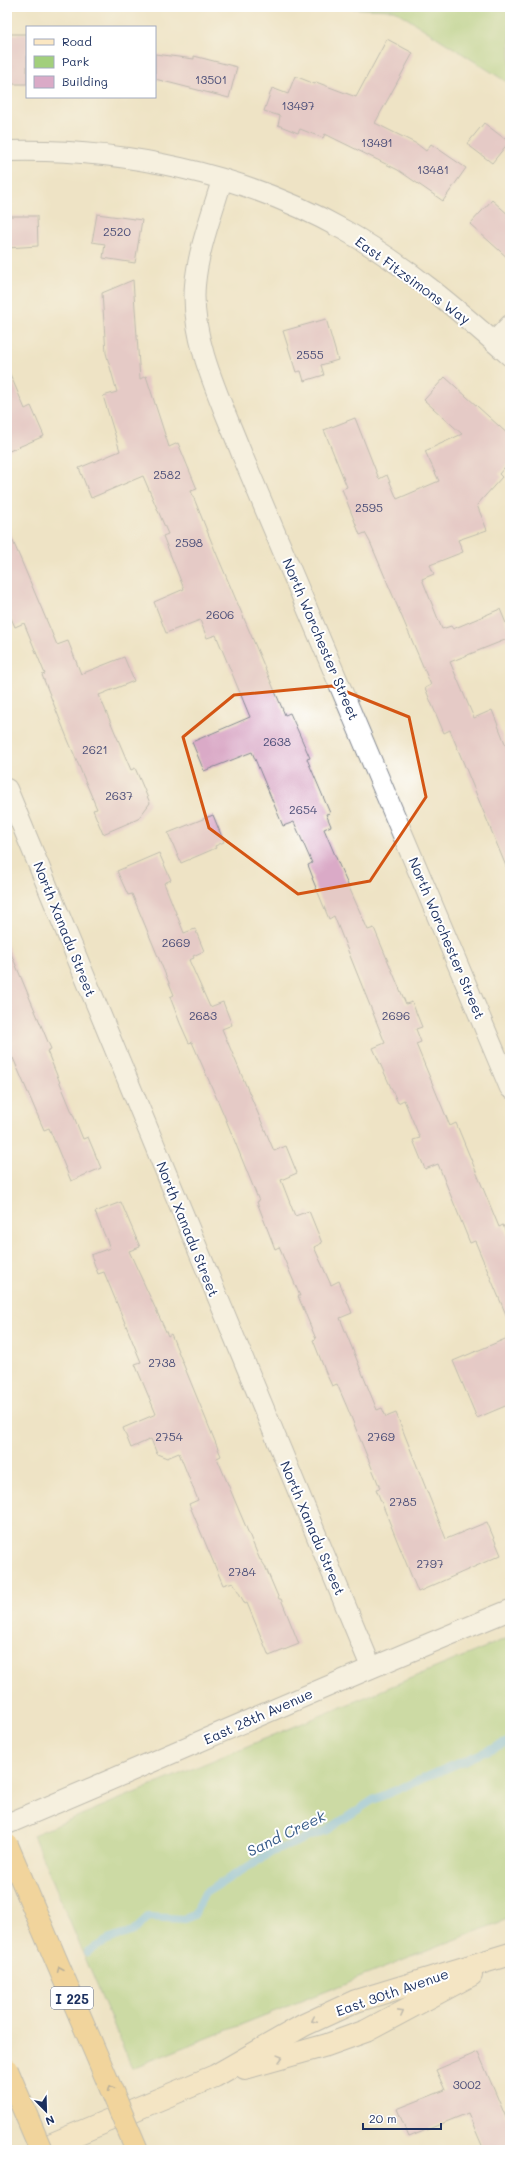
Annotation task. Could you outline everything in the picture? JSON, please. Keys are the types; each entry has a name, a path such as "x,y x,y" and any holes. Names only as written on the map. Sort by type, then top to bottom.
{"highway":[{"name":"I 225","path":"7,1845 137,2150"},
{"path":"7,2070 40,2150"}],"street":[{"name":"East Fitzsimons Way","path":"7,151 87,152 174,166 262,192 305,210 344,230 387,257 463,315 510,356"},
{"name":"North Worchester Street","path":"222,180 199,261 195,285 195,306 199,333 207,362 243,457 510,1088"},
{"path":"494,342 510,325"},
{"name":"North Xanadu Street","path":"7,789 370,1667"},
{"name":"East 28th Avenue","path":"7,1824 370,1667 510,1610"},
{"name":"East 30th Avenue","path":"215,2076 327,2045 366,2031 510,1954"},
{"name":"East 30th Avenue","path":"40,2150 215,2076 304,2025 356,2001 510,1954"}],"highlighted area":[{"path":"332,686 409,717 426,797 370,881 298,894 209,828 183,737 234,695"}],"green space":[{"path":"304,7 510,7 510,84 394,10"},
{"path":"510,1637 510,1918 132,2068 33,1835"}],"building":[{"path":"7,34 26,34 26,84 7,84"},
{"path":"387,39 413,53 375,123 417,144 426,151 431,144 466,168 443,201 398,170 325,134 323,138 300,129 298,133 278,125 280,116 264,111 272,88 288,94 295,76 356,97"},
{"path":"156,54 194,59 194,56 237,67 229,98 156,79"},
{"path":"484,123 509,142 492,163 467,144"},
{"path":"492,200 510,216 510,260 470,224"},
{"path":"97,214 142,220 135,263 103,258 105,244 92,242"},
{"path":"7,216 37,216 38,246 7,248"},
{"path":"133,280 140,379 146,376 169,447 178,443 197,489 191,491 214,548 285,715 290,713 310,758 307,759 330,813 326,814 331,826 324,829 368,930 374,928 406,1004 412,1002 422,1027 416,1029 421,1042 416,1044 450,1126 456,1123 499,1227 503,1225 510,1242 510,1324 475,1241 470,1243 438,1164 425,1169 413,1140 420,1138 404,1100 398,1103 373,1048 385,1043 334,916 329,919 312,878 308,865 312,863 294,822 283,826 252,752 204,771 192,742 250,717 216,635 207,638 200,620 166,633 154,602 184,589 163,536 168,534 143,476 91,498 79,468 120,451 103,396 117,392 106,353 102,293"},
{"path":"326,319 338,360 321,365 324,375 304,381 301,371 296,372 283,331"},
{"path":"7,367 25,409 31,406 44,436 7,452"},
{"path":"445,377 510,436 510,461 499,474 502,477 477,505 487,530 458,540 463,552 430,565 434,574 422,579 442,629 451,626 453,629 500,609 510,633 510,638 450,662 474,718 492,710 510,756 510,876 450,730 444,733 425,688 431,685 370,542 365,533 360,535 342,489 347,487 324,430 355,418 379,479 387,475 397,499 439,481 425,451 462,434 424,400"},
{"path":"7,527 57,645 68,641 81,674 124,657 134,681 99,695 131,770 135,768 150,803 138,819 103,834 93,810 97,809 42,675 45,674 24,623 15,627 7,609"},
{"path":"213,815 224,842 215,846 216,848 181,863 168,833"},
{"path":"159,853 171,880 164,883 184,933 195,929 204,951 193,956 194,958 189,960 210,1007 223,1002 232,1025 222,1029 274,1151 286,1146 297,1173 281,1180 295,1216 309,1211 322,1243 314,1247 331,1285 339,1281 352,1313 340,1318 377,1410 382,1408 386,1417 396,1413 446,1539 487,1522 501,1555 418,1592 376,1489 380,1488 347,1407 337,1384 332,1386 326,1373 313,1340 316,1339 298,1296 300,1296 279,1247 275,1249 257,1202 259,1201 224,1115 192,1042 189,1043 180,1023 170,997 174,995 132,894 128,895 117,871"},
{"path":"7,944 51,1049 47,1051 83,1139 88,1137 101,1168 71,1181 49,1128 44,1130 13,1058 7,1060"},
{"path":"121,1202 140,1247 129,1251 168,1336 171,1334 221,1456 217,1458 260,1560 265,1566 279,1599 281,1599 299,1644 269,1656 247,1603 245,1604 233,1582 223,1585 189,1504 198,1500 179,1453 167,1458 157,1454 151,1439 131,1448 123,1428 156,1414 135,1364 141,1362 104,1272 98,1274 91,1255 110,1248 95,1212"},
{"path":"510,1337 510,1404 477,1418 453,1361"},
{"path":"478,2052 510,2127 510,2150 484,2150 468,2113 409,2137 397,2109 445,2090 436,2070"}],"waterway":[{"name":"Sand Creek","path":"87,1952 108,1940 133,1931 148,1917 185,1919 194,1915 205,1893 272,1852 327,1830 373,1800 510,1741"}]}
